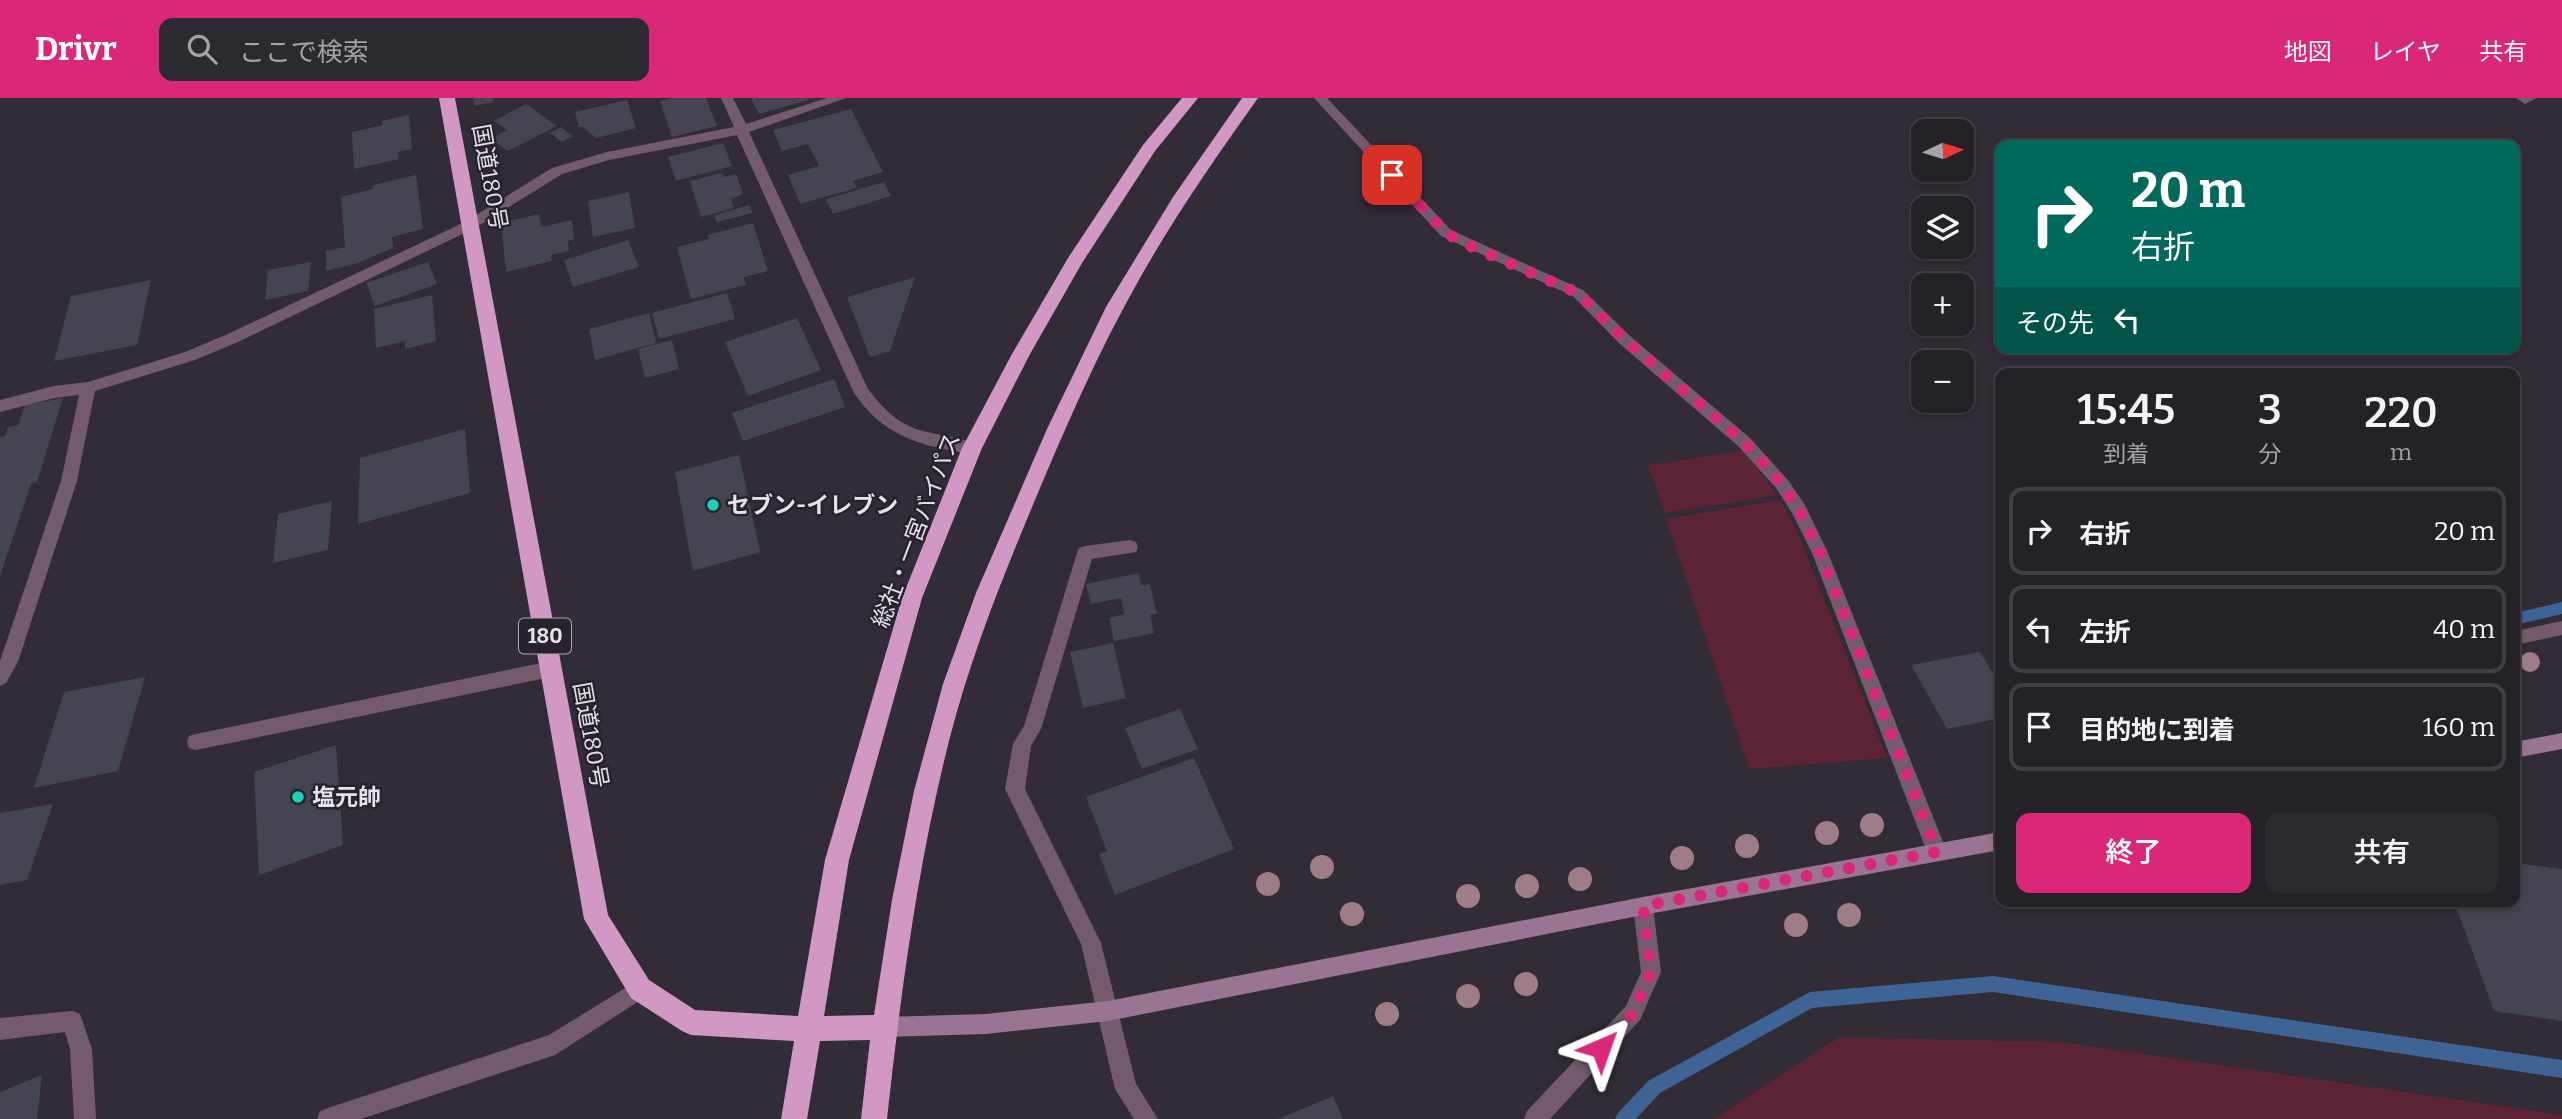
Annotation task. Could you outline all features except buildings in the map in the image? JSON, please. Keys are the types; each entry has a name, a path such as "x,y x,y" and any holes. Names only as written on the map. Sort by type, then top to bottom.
{"highway":[{"name":"国道180号","path":"447,98 596,919 640,989 691,1022 807,1029 884,1027"},
{"name":"総社・一宮バイパス","path":"807,1029 837,860 881,698 912,598 972,448 1021,354 1074,262 1149,148 1190,98"},
{"path":"874,1119 884,1027 921,810 954,684 986,593 1044,457 1115,308 1168,216 1250,98"},
{"path":"794,1119 807,1029"}],"street":[{"path":"727,98 861,391 873,409 896,429 930,442 972,448"},
{"path":"0,406 54,392 88,388 190,356 233,338 470,225 557,171 607,156 741,130 840,98"},
{"path":"1320,98 1446,233 1578,293 1625,340 1744,442 1782,484 1799,510 1820,553 1937,852"},
{"path":"2522,98 2531,98"},
{"path":"0,678 9,662 69,481 88,388"},
{"path":"1130,547 1085,553 1032,729 1022,744 1015,789 1091,943 1126,1089 1147,1119"},
{"path":"2520,637 2562,628"},
{"path":"196,742 551,669"},
{"path":"2520,749 2562,741"},
{"path":"884,1027 986,1024 1108,1011 1643,906 1995,842"},
{"path":"1535,1119 1633,1013 1651,972 1643,906"},
{"path":"328,1119 555,1044 640,989"},
{"path":"0,1029 72,1021 81,1049 85,1119"}],"shaded area":[{"path":"1743,451 1778,495 1665,513 1648,465"},
{"path":"1780,500 1796,529 1887,758 1749,769 1666,519"},
{"path":"1840,1037 2061,1042 2562,1115 2562,1119 1713,1119"}],"waterway":[{"path":"2520,618 2562,608"},
{"path":"1624,1119 1654,1087 1810,1000 1993,984 2562,1069"}],"place":[{"name":"セブン-イレブン","path":"713,505"},
{"name":"塩元帥","path":"298,797"}],"route":[{"path":"1392,175 1446,233 1578,293 1625,340 1744,442 1782,484 1799,510 1820,553 1937,852 1643,906 1651,972 1633,1013 1601,1048"}]}
